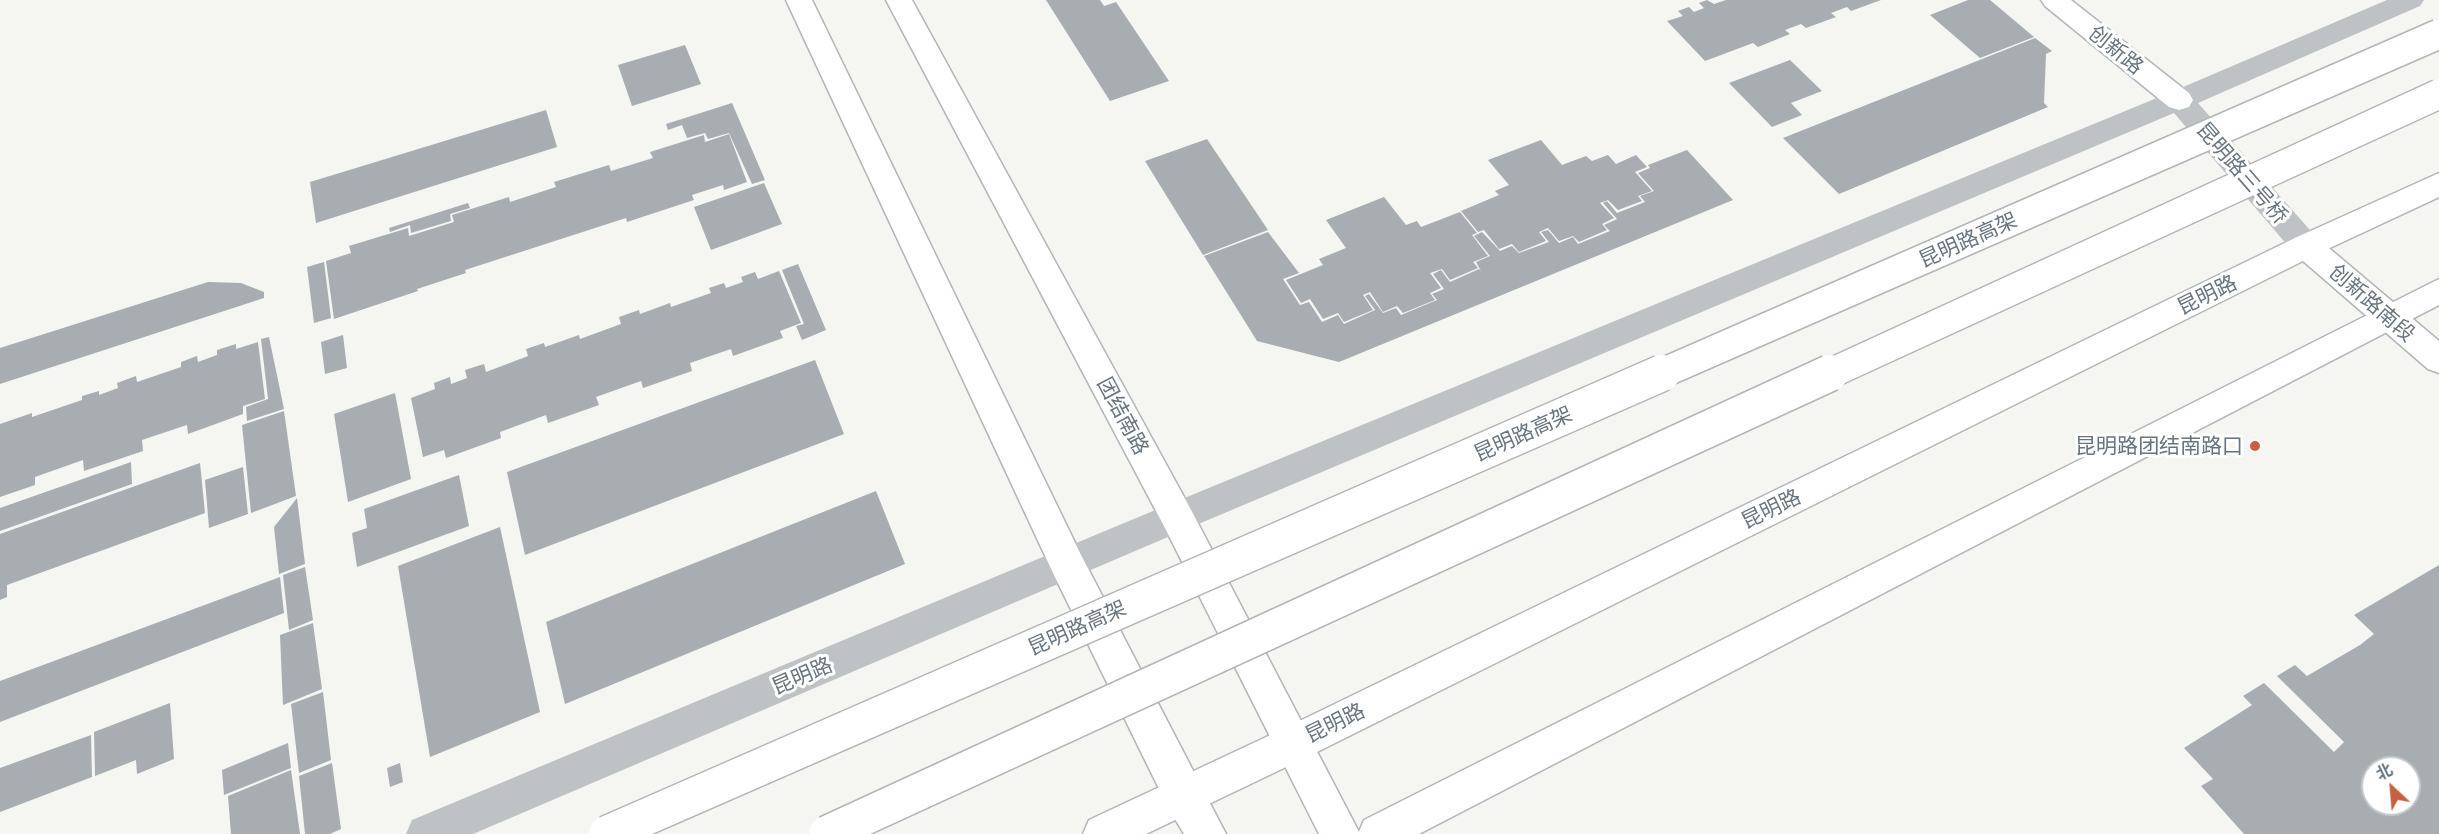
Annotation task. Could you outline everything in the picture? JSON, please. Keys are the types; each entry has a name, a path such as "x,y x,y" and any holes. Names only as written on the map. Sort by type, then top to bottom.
{"main road":[{"path":"799,0 1068,564 1183,795 1206,834"},
{"name":"团结南路","path":"899,0 1177,517 1340,834"},
{"name":"创新路","path":"2054,0 2179,100"},
{"name":"昆明路高架","path":"607,834 2439,34"},
{"path":"827,834 2439,94"},
{"name":"昆明路","path":"1103,834 1293,744 2306,246 2439,184"},
{"name":"创新路南段","path":"2306,246 2439,360"},
{"path":"1378,834 2439,291"}],"street":[{"name":"昆明路","path":"426,834 1177,517 2179,100 2411,0"},
{"name":"昆明路三号桥","path":"2179,100 2306,246"}],"building":[{"path":"1046,0 1100,0 1104,6 1116,2 1169,81 1110,101"},
{"path":"1707,0 1714,4 1726,0 1881,0 1851,11 1847,7 1831,13 1836,17 1806,28 1801,24 1785,30 1790,34 1758,47 1753,43 1705,61 1667,21 1683,16 1678,11 1689,7 1694,12 1704,8 1699,3"},
{"path":"1968,0 1990,0 2034,37 1980,58 1930,15"},
{"path":"2035,38 2052,51 2046,54 2044,103 2048,107 1839,194 1783,138"},
{"path":"685,45 701,84 632,106 618,65"},
{"path":"1790,60 1822,91 1791,103 1802,115 1772,127 1729,83"},
{"path":"732,103 765,180 752,184 729,133 708,139 705,133 687,138 682,125 668,130 666,124"},
{"path":"546,110 557,147 316,223 310,182"},
{"path":"729,134 747,182 724,190 723,185 692,195 694,200 627,222 626,218 465,270 466,273 417,289 418,291 334,319 326,261 351,253 349,246 408,228 409,236 454,222 452,215 509,197 510,202 556,187 554,182 609,165 611,171 653,158 650,152 704,135 705,142"},
{"path":"1207,139 1268,230 1203,255 1145,161"},
{"path":"1541,140 1562,165 1586,156 1592,161 1608,155 1616,164 1636,155 1647,167 1635,172 1652,191 1638,196 1642,201 1618,210 1608,200 1600,203 1614,218 1602,224 1607,230 1579,242 1573,236 1559,241 1548,228 1539,232 1546,241 1519,252 1512,244 1499,249 1484,230 1478,232 1461,211 1499,195 1495,191 1509,185 1488,160"},
{"path":"1687,150 1733,200 1339,362 1257,341 1204,256 1268,232 1299,273 1283,279 1300,305 1309,302 1322,322 1338,315 1344,324 1375,310 1365,296 1369,294 1383,313 1396,308 1401,315 1437,300 1432,294 1444,289 1433,274 1441,270 1450,282 1479,269 1481,271 1476,262 1490,256 1474,236 1482,232 1500,251 1512,246 1519,253 1549,242 1541,232 1548,230 1559,243 1573,237 1578,244 1610,231 1604,225 1617,219 1603,203 1607,201 1617,213 1645,202 1640,196 1654,191 1638,173 1650,168 1648,165"},
{"path":"764,183 782,224 711,250 694,207"},
{"path":"1384,197 1406,225 1417,221 1421,227 1460,212 1477,233 1472,235 1488,256 1473,262 1478,268 1450,280 1442,269 1430,273 1441,288 1430,293 1435,300 1403,313 1397,306 1383,312 1370,292 1363,295 1373,310 1344,322 1338,313 1323,319 1310,299 1301,303 1286,280 1323,265 1319,259 1346,248 1326,220"},
{"path":"468,203 470,208 450,214 451,221 411,233 410,225 390,232 389,228"},
{"path":"324,262 331,318 314,323 307,267"},
{"path":"798,264 826,330 802,340 796,326 804,324 782,270"},
{"path":"779,271 801,323 780,331 783,338 733,356 731,349 690,363 692,371 643,388 641,381 596,397 599,405 548,423 546,415 500,432 501,438 446,458 444,450 423,457 411,398 435,389 434,383 450,377 451,384 467,378 465,370 484,364 486,372 528,356 526,349 544,343 545,347 579,335 580,339 621,324 619,317 639,310 640,314 670,303 671,307 711,293 709,288 724,283 726,288 743,282 741,277 755,272 758,279"},
{"path":"208,282 241,283 264,292 264,298 0,384 0,348"},
{"path":"343,335 347,368 325,374 321,342"},
{"path":"269,337 284,409 247,421 246,407 268,399 261,339"},
{"path":"258,342 265,399 243,406 243,414 188,434 187,425 142,440 143,451 84,471 83,460 35,477 35,485 0,497 0,424 32,413 32,417 82,400 82,396 99,391 99,395 118,388 117,383 136,376 137,382 181,367 181,362 197,356 198,362 217,355 217,350 236,344 236,349"},
{"path":"815,360 844,434 525,555 507,472"},
{"path":"395,393 411,479 348,502 334,414"},
{"path":"284,411 296,496 251,513 242,425"},
{"path":"131,462 132,484 0,531 0,508"},
{"path":"200,463 205,513 7,585 7,597 0,600 0,534"},
{"path":"243,467 248,514 209,528 205,480"},
{"path":"459,475 469,526 357,567 352,533 367,528 364,509"},
{"path":"876,491 905,564 565,704 546,622"},
{"path":"297,498 305,564 279,574 274,527"},
{"path":"500,527 540,712 430,757 398,566"},
{"path":"2439,565 2439,834 2244,834 2201,786 2213,779 2184,748 2252,705 2243,696 2264,683 2334,752 2344,742 2277,676 2295,665 2307,676 2360,645 2374,634 2354,615"},
{"path":"305,567 313,620 289,630 283,575"},
{"path":"280,577 284,613 0,722 0,681"},
{"path":"313,623 322,689 283,705 280,635"},
{"path":"323,692 331,760 299,773 291,704"},
{"path":"170,703 174,759 137,774 136,760 95,776 94,732"},
{"path":"91,735 92,777 0,812 0,768"},
{"path":"288,743 291,768 224,795 222,770"},
{"path":"332,763 341,829 330,834 305,834 299,776"},
{"path":"400,763 403,782 390,787 387,768"},
{"path":"291,770 300,834 231,834 228,796"}],"place":[{"name":"昆明路团结南路口","path":"2255,446"}]}
